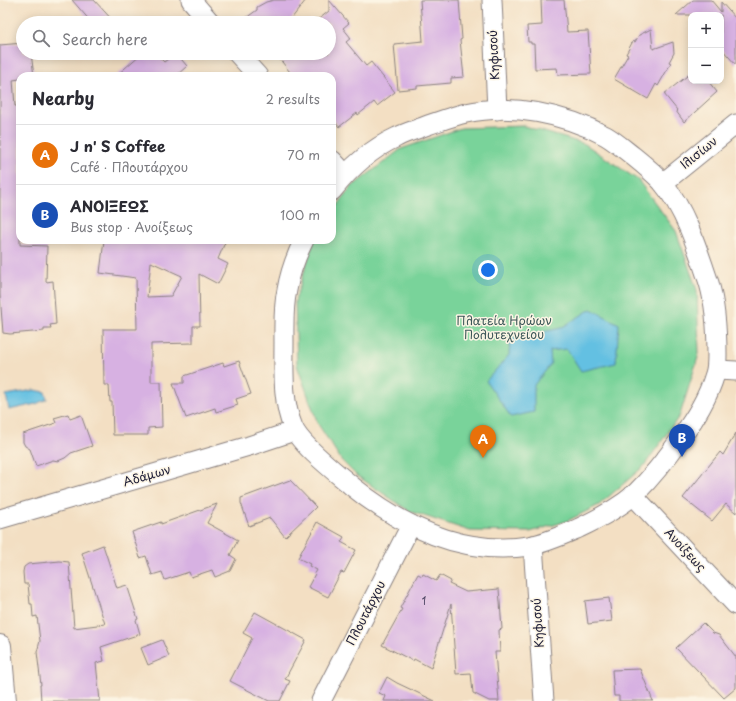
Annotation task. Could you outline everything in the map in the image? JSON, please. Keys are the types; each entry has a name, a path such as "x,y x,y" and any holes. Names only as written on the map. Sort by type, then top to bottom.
{"main road":[{"path":"0,646 5,701"}],"street":[{"path":"190,0 205,16"},
{"name":"Κηφισού","path":"492,0 497,110"},
{"path":"243,60 254,72"},
{"path":"302,244 294,261 286,293 284,327 284,376 287,408 294,431 316,454 359,491 388,512 411,525 434,535 466,544 489,548 511,548 533,546 586,525 611,511 633,495 663,462 692,423 706,399 717,370 717,332 713,297 699,253 678,206 663,183 641,162 615,141 588,127 557,117 527,111 497,110 466,113 398,136 378,148 345,174 336,186"},
{"name":"Ιλισίων","path":"663,183 736,124"},
{"path":"336,164 345,174"},
{"path":"717,370 736,371"},
{"name":"Αδάμων","path":"0,519 249,446 294,431"},
{"name":"Ανοίξεως","path":"633,495 736,604"},
{"name":"Πλουτάρχου","path":"321,701 411,525"},
{"name":"Κηφισού","path":"533,546 544,701"}],"green space":[{"name":"Πλατεία Ηρώων Πολυτεχνείου","path":"524,126 585,144 638,180 676,231 697,290 699,354 680,415 644,466 599,505 567,521 530,532 470,531 409,511 356,475 342,461 318,424 297,365 295,301 313,244 336,244 336,208 350,188 401,149 461,128"}],"water":[{"path":"591,309 619,324 616,363 581,371 567,349 550,351 551,364 534,385 534,412 511,417 486,381 509,355 510,339 561,328"},
{"path":"34,390 45,392 47,399 36,404 9,410 6,395"}],"building":[{"path":"72,0 94,0 109,16 86,16"},
{"path":"274,0 306,0 293,16 249,16 257,10 257,7"},
{"path":"329,0 349,23 343,28 351,38 346,42 366,66 371,62 395,92 377,106 374,102 358,115 357,113 339,127 336,123 336,72 290,72 280,60 336,60 336,16 323,16 329,11"},
{"path":"420,0 459,0 462,39 460,40 464,77 451,78 451,83 417,86 417,88 398,90 394,44 423,41"},
{"path":"541,0 564,0 567,32 588,31 591,74 558,75 557,68 535,69 534,44 528,42 527,26 542,25"},
{"path":"693,0 711,0 721,12 688,12 688,15 676,15"},
{"path":"721,2 736,19 736,65 724,51 724,12 721,12"},
{"path":"651,29 653,49 673,42 674,53 669,62 671,63 658,86 656,84 648,99 614,79 628,55 626,54 633,41 635,42 639,35"},
{"path":"16,44 16,60 32,60 33,72 16,72 16,80 13,80 16,106 16,244 47,246 46,282 53,281 56,324 50,325 51,328 44,328 44,331 10,334 3,333 0,295 0,45"},
{"path":"134,60 162,60 164,62 167,60 182,60 187,66 180,72 121,72"},
{"path":"688,75 688,84 710,84 717,92 684,122 676,111 677,110 664,94"},
{"path":"104,244 224,244 218,259 228,264 218,284 199,274 200,326 193,326 193,343 151,344 151,382 161,382 162,427 148,428 148,435 113,435 112,402 110,402 109,385 104,385 103,329 137,329 136,278 100,273","holes":["151,262 182,276 171,296 147,297"]},
{"path":"239,361 251,394 236,399 238,405 216,412 215,408 186,418 173,383 184,383 184,376 223,363 224,366"},
{"path":"68,414 70,419 81,415 92,446 71,453 58,461 53,460 36,466 30,449 25,446 23,442 23,434 56,423 54,418"},
{"path":"736,433 736,513 726,504 712,521 683,498 720,452 723,455"},
{"path":"290,480 316,507 285,537 270,518 249,526 241,503 241,498"},
{"path":"217,504 207,523 238,540 230,555 236,559 230,571 215,577 212,570 191,577 189,572 165,580 162,572 152,575 146,556 140,558 132,532 161,522 161,524"},
{"path":"317,522 344,537 341,542 356,550 344,573 341,572 328,597 308,587 317,570 309,566 310,564 298,558"},
{"path":"103,545 117,588 127,585 138,619 136,620 140,634 101,647 104,661 96,663 100,701 41,701 41,685 37,652 40,641 37,616 33,617 28,584 24,584 24,567 28,564 60,561 69,562 74,628 105,624 82,553"},
{"path":"418,574 422,576 423,574 436,581 440,575 451,581 449,584 466,592 499,589 502,629 499,630 500,652 495,652 499,701 489,701 473,693 471,673 456,674 451,604 431,668 414,659 413,661 382,645 402,609 400,608"},
{"path":"609,598 612,621 588,624 585,601"},
{"path":"255,612 306,640 285,679 290,681 280,701 269,701 230,681 252,638 243,633"},
{"path":"703,623 713,633 719,635 736,657 736,688 724,698 676,648"},
{"path":"162,640 169,656 148,665 141,648"},
{"path":"640,669 653,701 619,701 619,696 614,696 612,670"},
{"path":"387,677 435,701 384,701 386,696 379,693"}],"place":[{"name":"ΑΝΟΙΞΕΩΣ","path":"682,457"},
{"name":"J n' S Coffee","path":"483,458"}]}
